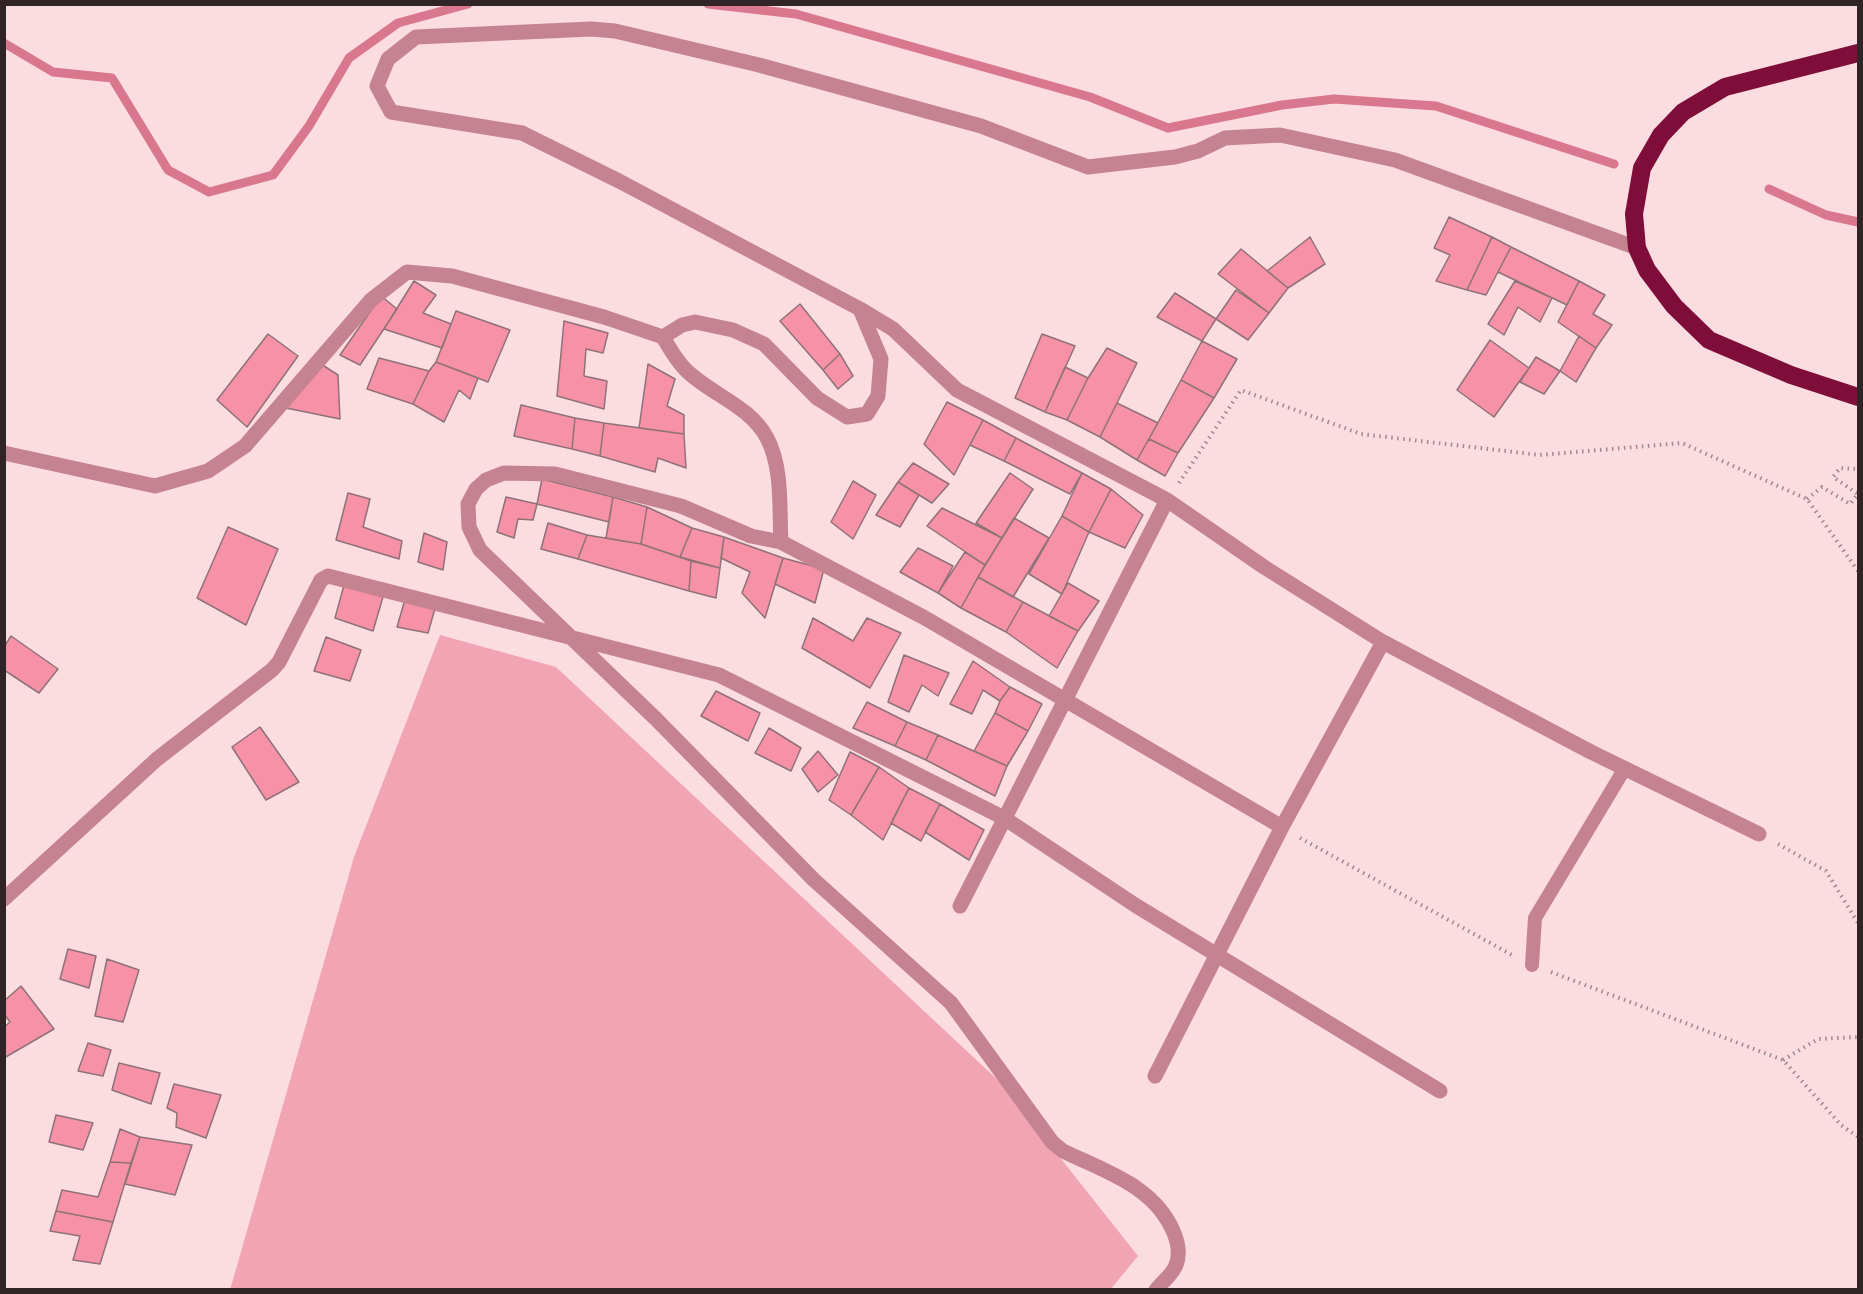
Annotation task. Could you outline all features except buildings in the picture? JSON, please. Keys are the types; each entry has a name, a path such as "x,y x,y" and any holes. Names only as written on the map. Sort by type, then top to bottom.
{"highway":[{"path":"1858,53 1725,87 1683,112 1661,135 1642,168 1634,214 1637,248 1647,270 1674,306 1709,340 1791,375 1858,397"}],"street":[{"path":"1637,248 1395,160 1291,137 1280,135 1225,138 1198,151 1175,157 1088,166 981,126 759,65 615,31 591,29 416,37 388,59 377,86 391,112 522,133 619,181 860,309 893,329 957,390 1167,500 1264,567 1383,642 1625,768 1759,834"},
{"path":"4,453 155,486 208,471 245,446 371,300 407,272 452,276 604,317 663,337 687,372 726,398 758,424 768,440 778,476 781,542"},
{"path":"663,337 682,325 695,322 733,330 764,344 817,398 847,417 858,417 867,414 878,396 881,359 860,309"},
{"path":"1156,1290 1176,1267 1179,1255 1169,1220 1157,1202 1144,1191 1063,1151 1052,1142 951,1003 814,880 572,637 480,550 469,527 468,504 476,489 486,480 504,473 555,474 681,506 752,536 781,542 915,612 1282,827"},
{"path":"960,906 1167,500"},
{"path":"4,899 165,751 272,670 279,662 324,577 328,576 719,675 1004,818 1217,957 1440,1091"},
{"path":"1155,1076 1282,827 1383,642"}],"lane":[{"path":"1533,965 1535,918 1625,768"}],"path":[{"path":"1167,500 1241,390 1372,436 1540,455 1682,443 1807,499 1858,571"},
{"path":"1807,499 1822,487 1850,504 1858,494 1833,477 1840,468 1858,469"},
{"path":"1759,834 1826,871 1858,923"},
{"path":"1858,1037 1818,1039 1783,1060 1841,1125 1858,1137"}],"shaded area":[{"path":"440,635 556,667 1001,1083 1138,1256 1110,1290 230,1290 354,857"}],"waterway":[{"path":"4,43 53,72 112,78 168,170 209,192 273,175 309,126 349,58 398,23 468,4"},
{"path":"708,4 796,14 1090,97 1168,128 1282,105 1334,99 1436,106 1614,164"},
{"path":"1769,189 1826,215 1858,222"}]}
